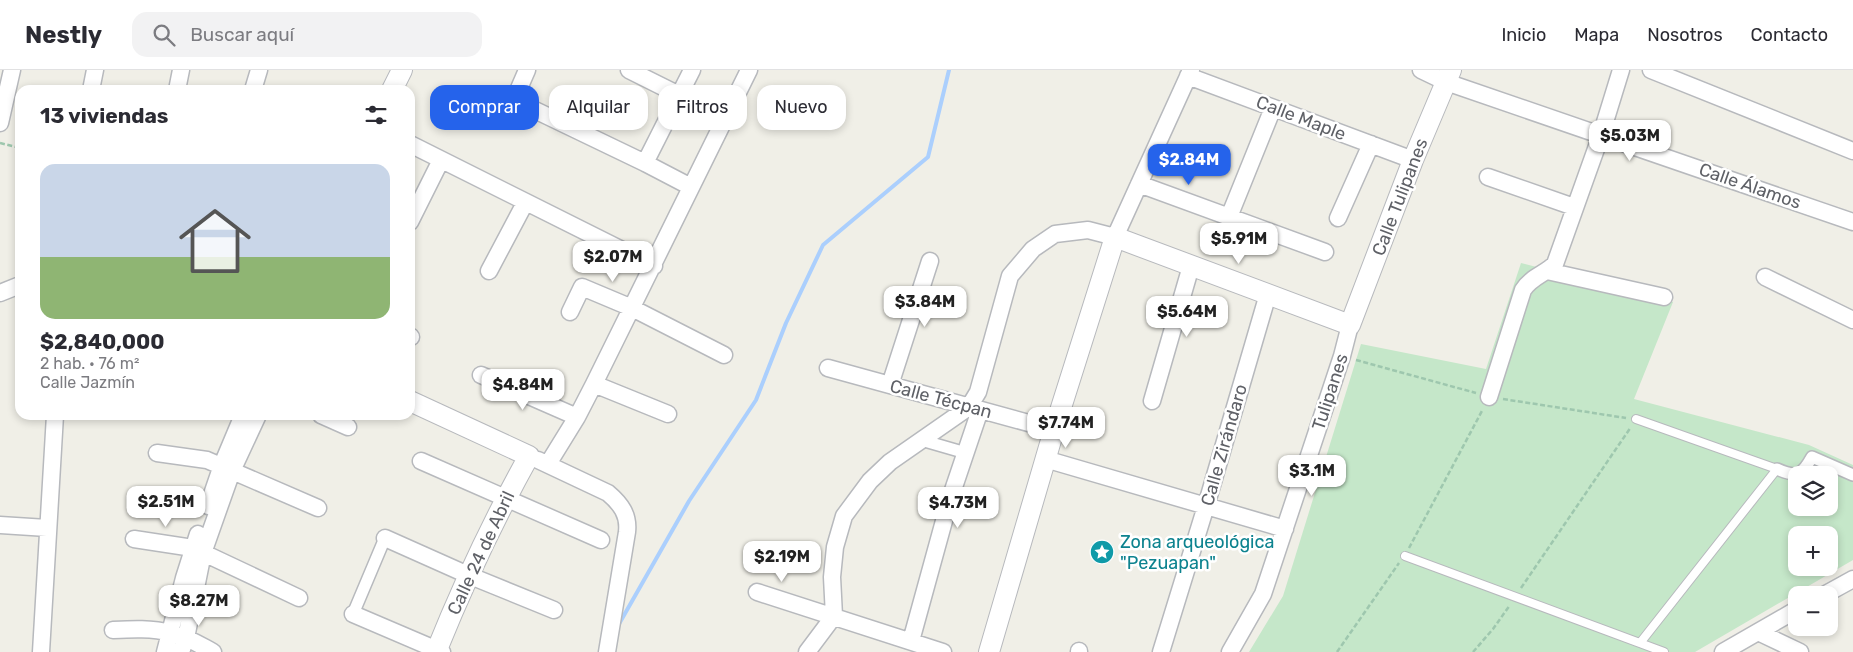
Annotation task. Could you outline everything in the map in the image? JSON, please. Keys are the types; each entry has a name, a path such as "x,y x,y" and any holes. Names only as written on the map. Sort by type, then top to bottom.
{"street":[{"path":"0,122 12,70"},
{"path":"92,85 95,70"},
{"path":"178,85 181,70"},
{"path":"254,85 259,70"},
{"path":"394,85 402,70"},
{"path":"527,70 514,100 691,187"},
{"path":"630,70 659,85"},
{"path":"684,85 692,70"},
{"path":"548,464 577,417 594,384 654,266 749,70"},
{"name":"Calle Álamos","path":"1421,70 1448,76 1601,135 1853,222"},
{"path":"1489,397 1523,290 1528,282 1555,264 1601,135 1621,70"},
{"path":"1651,70 1853,151"},
{"path":"988,652 1045,459 1115,237 1189,73"},
{"name":"Calle Maple","path":"1189,73 1273,108 1413,160"},
{"name":"Calle Tulipanes","path":"1350,325 1413,160 1448,76"},
{"path":"1229,217 1273,108"},
{"path":"645,163 662,130"},
{"path":"1338,218 1371,144"},
{"path":"415,147 654,266"},
{"path":"415,212 441,160"},
{"path":"1488,176 1574,207"},
{"path":"1139,184 1325,252"},
{"path":"489,271 525,203"},
{"path":"911,641 950,499 966,453 978,392 1010,276 1033,249 1055,234 1088,230 1115,237 1350,325"},
{"path":"890,385 930,261"},
{"path":"1152,401 1191,266"},
{"path":"1547,271 1664,298"},
{"path":"1765,277 1853,320"},
{"path":"570,312 582,286 632,308 724,355"},
{"path":"0,293 15,287"},
{"name":"Calle Zirándaro","path":"1161,652 1268,294"},
{"name":"Tulipanes","path":"1230,652 1263,594 1342,356 1350,325"},
{"name":"Calle Técpan","path":"828,368 1054,430"},
{"path":"481,376 577,417"},
{"path":"594,384 668,414"},
{"path":"415,403 608,493 617,501 624,511 628,523 628,532 607,652"},
{"path":"807,652 834,616 832,577 835,547 844,516 870,481 890,462 921,440 975,408"},
{"path":"41,652 55,420"},
{"path":"165,652 170,632 227,468 241,420"},
{"path":"227,468 255,420"},
{"path":"332,420 348,427"},
{"path":"921,440 966,453"},
{"path":"157,452 207,460 318,508"},
{"name":"Calle 24 de Abril","path":"438,651 468,575 505,499 529,456"},
{"path":"1778,469 1789,474 1800,473 1812,457 1853,475"},
{"path":"1045,459 1285,529"},
{"path":"421,461 601,540"},
{"path":"0,525 48,528"},
{"path":"438,651 353,614 385,538 468,575 554,610"},
{"path":"134,539 198,551 299,598"},
{"path":"184,645 198,551"},
{"path":"1838,587 1853,579"},
{"path":"757,592 911,641 933,651"},
{"path":"1723,652 1788,615"},
{"path":"113,630 136,629 170,632 184,645 214,652"},
{"path":"1758,632 1800,652"}],"lane":[{"path":"1636,419 1778,469 1640,643"},
{"path":"1405,556 1664,652"}],"path":[{"path":"0,143 15,147"},
{"path":"1342,356 1489,397 1636,419 1493,629 1473,652"},
{"path":"1337,652 1405,556 1489,397"}],"green space":[{"path":"1521,263 1673,302 1634,399 1809,445 1853,465 1853,560 1838,569 1838,526 1788,526 1788,576 1826,576 1808,586 1788,586 1788,598 1695,652 1249,652 1283,596 1361,344 1486,369"}],"waterway":[{"path":"619,624 689,501 756,400 786,323 823,245 928,157 949,70"}],"place":[{"name":"Zona arqueológica \"Pezuapan\"","path":"1102,552"}]}
